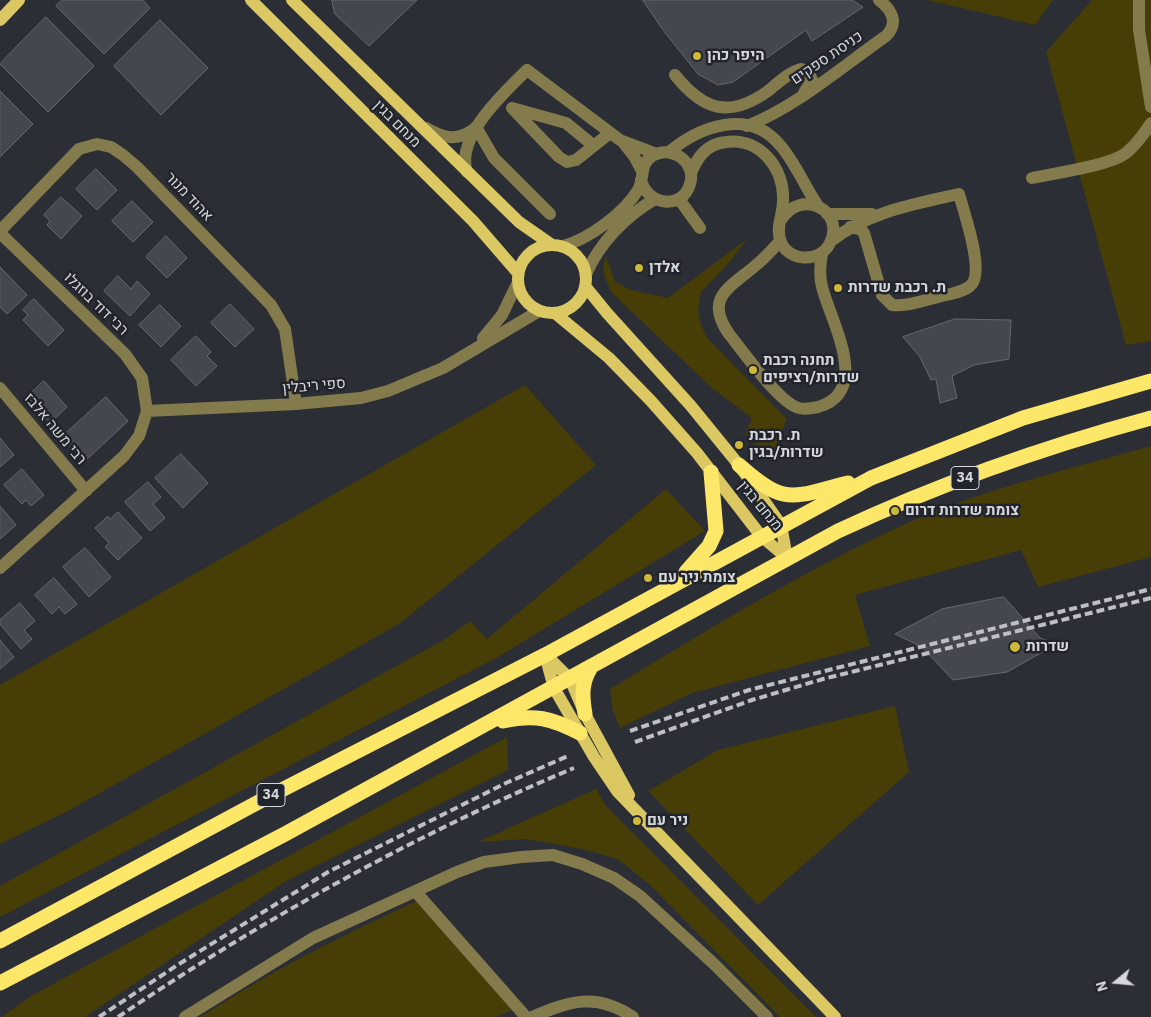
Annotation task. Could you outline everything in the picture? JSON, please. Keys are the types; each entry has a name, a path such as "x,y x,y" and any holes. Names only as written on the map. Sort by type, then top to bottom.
{"highway":[{"name":"34","path":"0,941 266,798 545,654 871,478 1023,418 1151,381"},
{"name":"34","path":"0,983 285,834 554,688 787,558 910,498 1070,441 1151,418"},
{"path":"739,465 761,484 782,495 803,495 871,478"},
{"path":"677,582 709,546 716,531 711,472"},
{"path":"584,714 582,694 584,678 591,667"},
{"path":"486,724 520,717 544,718 558,722 580,733"}],"main road":[{"path":"0,20 19,0"},
{"name":"מנחם בגין","path":"251,0 472,221 518,278"},
{"name":"מנחם בגין","path":"292,0 302,6 518,222 558,246"},
{"path":"542,246 558,246 579,259 586,280 581,297 574,305 556,314 539,311 526,302 518,278 521,264 531,252 542,246"},
{"name":"מנחם בגין","path":"586,280 606,313 691,406 739,465 781,525 787,558"},
{"name":"מנחם בגין","path":"556,314 609,358 673,424 761,536 787,558"},
{"path":"545,654 570,679 584,714 629,796 655,831"},
{"path":"545,654 554,688 617,791 835,1017"}],"street":[{"name":"כניסת ספקים","path":"747,126 768,116 804,94 886,36 892,30 893,16 880,0"},
{"path":"1139,0 1139,30 1151,107"},
{"path":"674,75 690,94 705,103 721,108 748,103 801,69 808,71 812,80 811,85 804,94"},
{"path":"467,172 464,164 470,136 526,70 615,136 634,156 647,193 655,199 666,202 679,199 688,189 691,173 704,151 719,142 733,141 755,146 773,163 780,176 783,189 778,228 780,241 796,257 805,258 822,253"},
{"path":"495,105 566,123 594,146"},
{"path":"513,109 559,157 567,162 576,160 594,146 615,136 683,158 691,173"},
{"path":"1032,178 1100,164 1124,154 1141,139 1151,123"},
{"path":"558,246 579,242 596,232 634,195 648,161 703,129 728,124 747,126 762,131 779,143 833,226 831,241"},
{"path":"421,126 443,137 460,137 476,127"},
{"path":"476,127 486,148 494,158 550,214"},
{"name":"אהוד מנור","path":"0,232 79,149 97,144 111,147 137,167 271,305 286,329 296,404"},
{"path":"780,241 756,266 723,293 718,310 723,325 729,334 780,396 799,409 809,409 827,403 836,396 846,380 845,360 822,286 820,265 822,253 831,241 850,228 877,214 959,194 978,268 975,282 970,287 958,292 906,305 892,305 882,295 864,233 860,229 850,228"},
{"path":"586,280 606,241 630,215 655,199"},
{"path":"679,199 700,228"},
{"path":"780,220 793,206 801,203 822,210 877,214"},
{"name":"רבי דוד בוזגלו","path":"0,232 125,354 142,378 147,411"},
{"name":"ספי ריבלין","path":"473,350 502,315 518,278"},
{"name":"ספי ריבלין","path":"147,411 296,404 361,398 388,390 443,368 539,311"},
{"name":"רבי משה אלבז","path":"0,388 86,491"},
{"path":"0,568 86,491 129,449 139,436 147,411"},
{"path":"185,1017 313,938 415,891 484,862 553,855 582,864 614,878 640,896 714,964 767,1017"},
{"path":"415,891 526,1017"},
{"path":"532,1017 558,1006 590,1000 609,1004 633,1017"}],"shaded area":[{"path":"927,0 1053,0 1035,25"},
{"path":"1092,0 1151,0 1151,341 1126,345 1046,52"},
{"path":"748,238 729,263 701,292 698,309 701,325 707,338 787,419 770,460 745,434 752,418 712,388 612,293 604,270 606,256 615,282 631,290 668,298"},
{"path":"525,385 596,465 399,624 68,811 0,844 0,685"},
{"path":"1151,446 1151,557 1038,587 1021,550 855,595 870,646 692,693 620,728 613,711 610,689 795,580 871,540 939,510 999,489"},
{"path":"666,489 705,531 498,657 0,917 0,886 445,639 470,621 487,639"},
{"path":"895,706 909,772 758,905 648,791 718,750"},
{"path":"507,737 508,770 286,881 85,1017 2,1017 31,996"},
{"path":"596,789 606,806 816,1017 780,1017 650,885 619,860 587,850 526,839 478,842"},
{"path":"416,901 513,1010 495,1017 201,1017 253,984 306,955"}],"building":[{"path":"62,0 143,0 150,8 104,54 56,6"},
{"path":"332,0 417,0 369,46 335,14"},
{"path":"643,0 852,0 863,7 812,41 806,30 733,82 718,85 698,74 663,30"},
{"path":"46,17 94,66 48,112 0,64"},
{"path":"160,20 208,68 161,115 114,66"},
{"path":"0,91 33,124 0,157"},
{"path":"96,169 117,190 97,210 76,189"},
{"path":"61,197 82,216 61,239 47,225 50,221 44,215"},
{"path":"132,201 153,222 133,242 112,221"},
{"path":"166,236 187,258 167,278 146,257"},
{"path":"0,267 27,295 7,314 0,307"},
{"path":"118,276 131,289 137,281 150,294 130,316 104,291"},
{"path":"34,299 64,330 48,346 23,320 28,315 23,310"},
{"path":"230,304 254,329 235,347 211,323"},
{"path":"160,305 181,326 161,347 139,325"},
{"path":"955,319 1011,320 1009,359 974,365 952,376 957,398 940,403 936,379 931,380 920,357 903,337"},
{"path":"196,336 211,352 207,356 217,366 196,386 171,360"},
{"path":"44,381 67,407 50,423 27,397"},
{"path":"106,397 128,421 85,461 63,436"},
{"path":"0,438 14,455 0,467"},
{"path":"181,454 208,483 183,508 155,478"},
{"path":"22,469 44,495 31,506 26,500 22,504 4,485"},
{"path":"148,482 161,497 153,504 165,518 150,531 125,502"},
{"path":"0,506 16,525 0,539"},
{"path":"118,512 142,538 118,560 105,547 109,543 95,528 108,516 110,519"},
{"path":"85,548 111,577 89,597 63,567"},
{"path":"54,578 77,604 65,614 59,607 52,614 35,595"},
{"path":"1004,597 1040,638 1057,644 1007,672 953,680 922,647 895,634 942,609"},
{"path":"20,603 35,621 24,630 32,639 21,649 0,624 0,620"},
{"path":"0,640 14,657 0,669"}],"railway":[{"path":"630,731 749,690 1151,589"},
{"path":"635,742 752,700 823,679 1151,598"},
{"path":"99,1017 179,964 328,872 506,783 568,756"},
{"path":"118,1017 172,981 283,913 340,881 456,822 574,768"}],"place":[{"name":"היפר כהן","path":"697,56"},
{"name":"אלדן","path":"639,268"},
{"name":"ת. רכבת שדרות","path":"838,288"},
{"name":"תחנה רכבת שדרות/רציפים","path":"753,370"},
{"name":"ת. רכבת שדרות/בגין","path":"739,445"},
{"name":"צומת שדרות דרום","path":"895,511"},
{"name":"צומת ניר עם","path":"648,578"},
{"name":"שדרות","path":"1015,647"},
{"name":"ניר עם","path":"637,821"}]}
